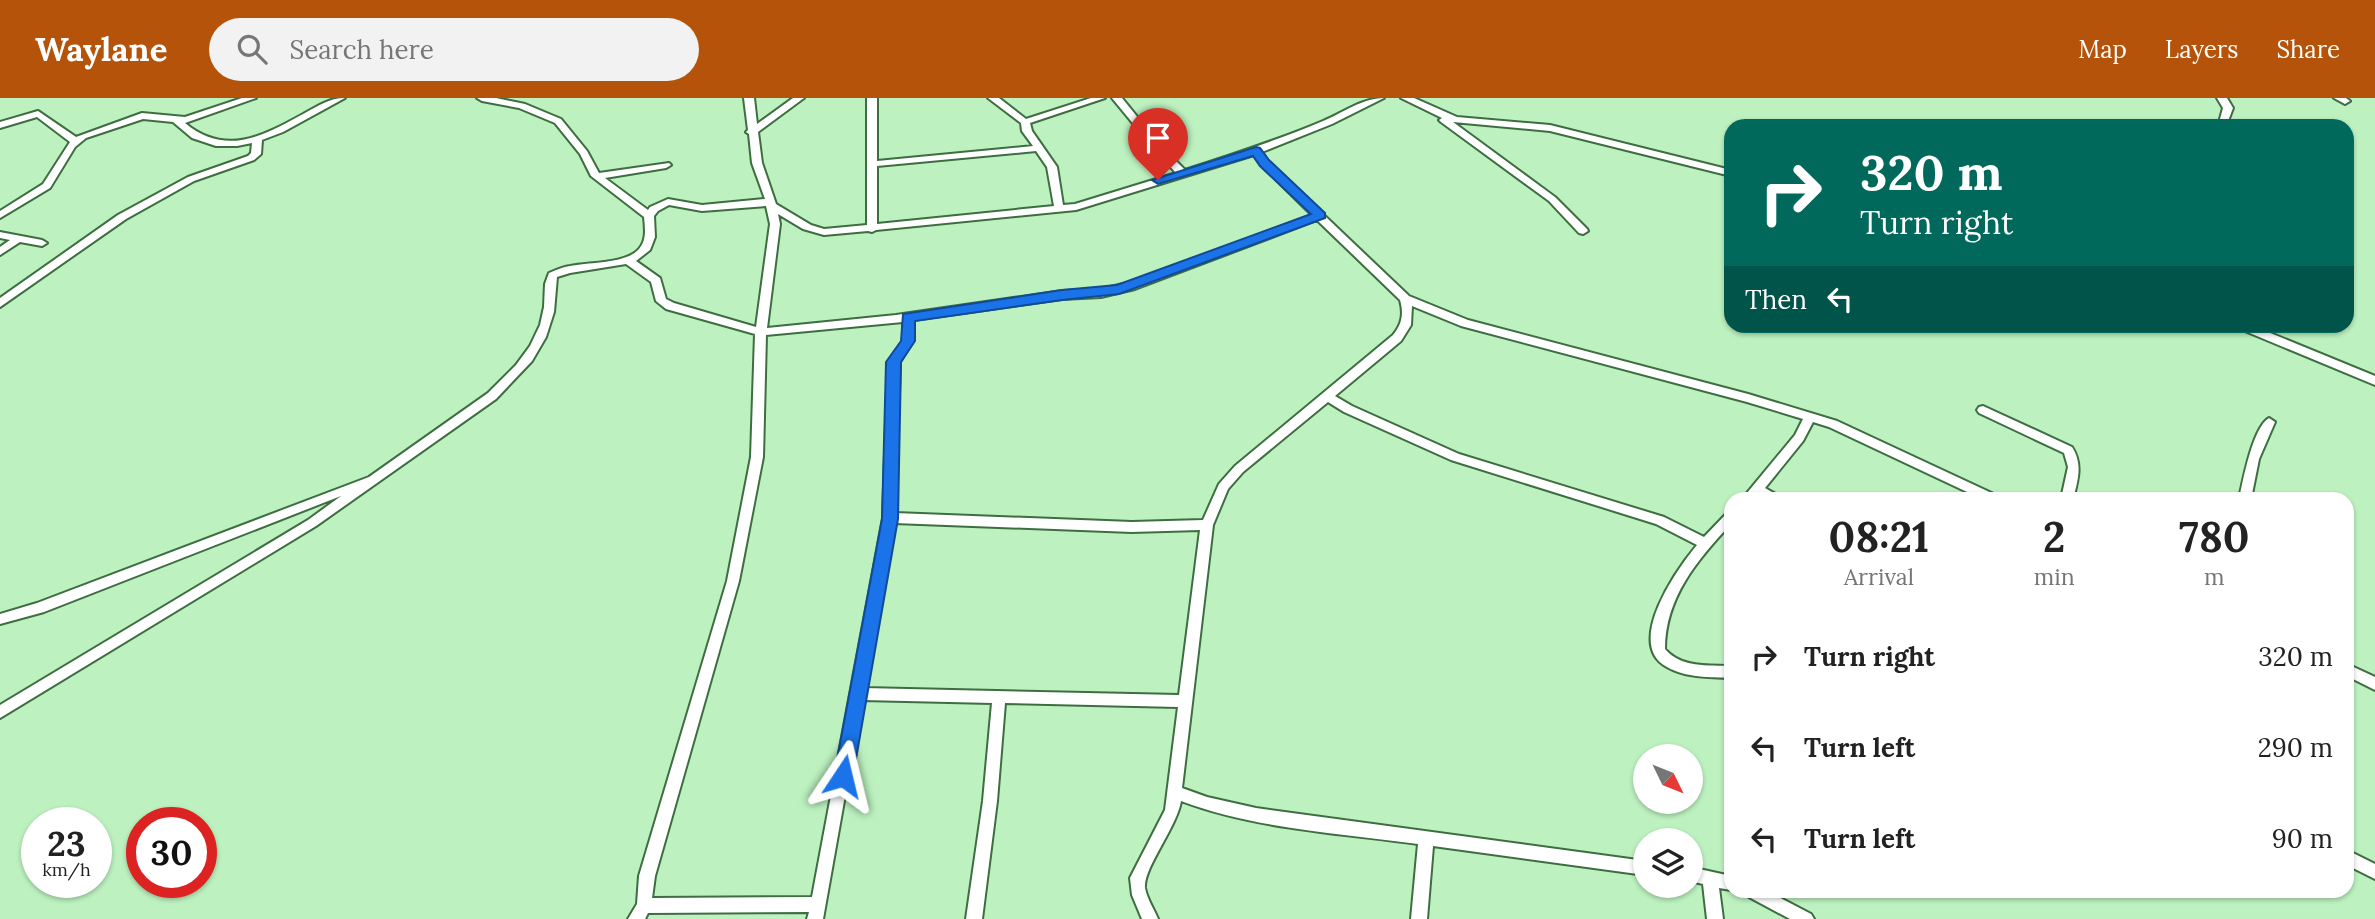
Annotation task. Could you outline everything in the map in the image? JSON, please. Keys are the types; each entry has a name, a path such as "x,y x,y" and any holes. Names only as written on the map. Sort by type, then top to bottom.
{"street":[{"path":"177,121 251,98"},
{"path":"0,215 47,186 75,141 142,116 151,115 177,121 216,143 242,144 257,140 341,98"},
{"path":"0,712 312,523 492,396 525,363 545,333 553,275 573,268 628,261 642,254 648,247 652,229 649,216 597,176 578,144 558,121 522,106 482,98"},
{"path":"749,98 751,132 757,163 771,203 775,224 761,332 757,457 733,581 647,876 640,912 817,911 890,519 894,362 908,341 908,317"},
{"path":"751,132 799,98"},
{"path":"872,98 872,229"},
{"path":"993,98 1025,122 1027,131 1052,167 1059,209"},
{"path":"1025,122 1100,98"},
{"path":"1117,98 1182,173"},
{"path":"649,216 654,209 668,202 702,208 771,203 816,230 872,229 1059,209 1256,151 1339,118 1379,98"},
{"path":"1406,98 1441,115 1479,124 1550,128 1724,171"},
{"path":"2222,98 2228,108 2225,119"},
{"path":"0,125 38,114 75,141"},
{"path":"1441,115 1446,123 1552,199 1583,230"},
{"path":"0,303 122,217 191,179 251,158 256,154 257,140"},
{"path":"871,164 1040,148"},
{"path":"1256,151 1264,163 1405,299 1465,323 1810,417 1857,434 1979,492"},
{"path":"597,176 666,165"},
{"path":"628,261 653,276 662,301 670,306 761,332 908,317 1062,295 1119,290 1320,215"},
{"path":"0,235 42,243"},
{"path":"0,252 18,239"},
{"path":"1150,919 1137,893 1138,878 1171,811 1187,701 1207,525 1223,486 1239,469 1397,338 1405,328 1409,314 1405,299"},
{"path":"2261,333 2375,381"},
{"path":"1327,396 1348,409 1455,457 1660,520 1706,544"},
{"path":"1983,410 2067,450 2073,456 2068,492"},
{"path":"1755,492 1799,438 1810,417"},
{"path":"2246,492 2253,459 2269,422"},
{"path":"0,619 39,608 235,534 353,485 378,479"},
{"path":"890,519 1132,527 1207,525"},
{"path":"1724,524 1706,544 1665,604 1660,623 1658,652 1666,662 1681,668 1724,671"},
{"path":"2354,674 2375,684"},
{"path":"858,694 1187,701"},
{"path":"974,919 990,801 999,698"},
{"path":"1174,792 1207,804 1256,815 1633,867"},
{"path":"1419,919 1426,837"},
{"path":"2354,861 2375,872"},
{"path":"1703,877 1724,881"},
{"path":"1710,878 1715,919"},
{"path":"1766,898 1807,919"}],"route":[{"path":"843,776 890,519 892,379 894,362 908,341 908,317 1062,295 1119,290 1320,215 1264,163 1256,151 1158,180"}]}
